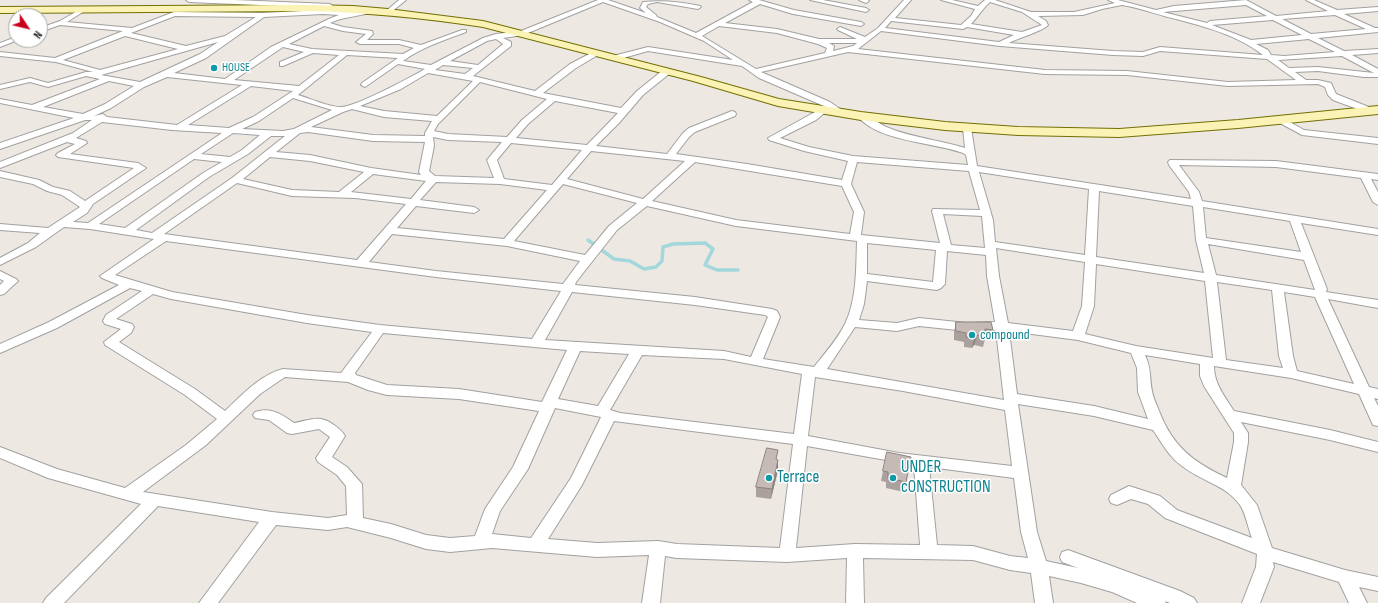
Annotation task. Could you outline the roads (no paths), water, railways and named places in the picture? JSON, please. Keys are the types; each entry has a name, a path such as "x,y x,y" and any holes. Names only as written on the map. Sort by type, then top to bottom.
{"main road":[{"path":"0,10 84,9 351,12 373,10 457,20 520,33 697,79 768,100 861,116 967,128 1018,131 1119,133 1281,120 1375,110"}],"street":[{"path":"189,0 314,4 351,12"},
{"path":"314,4 323,0"},
{"path":"388,12 404,0"},
{"path":"0,106 4,102 84,117 179,127 283,134 299,130 340,110 352,107 402,85 485,39 520,33 602,0 656,19 715,45 772,81 827,104 840,113"},
{"path":"643,8 645,3 657,0 698,8"},
{"path":"813,0 866,10"},
{"path":"865,0 866,10 861,24 864,31 1000,44 1116,63 1148,65 1228,84 1254,85 1304,82 1324,83 1328,85 1332,95 1336,98 1375,110"},
{"path":"755,71 849,50 866,41 908,0"},
{"path":"944,0 979,8"},
{"path":"966,26 975,16 979,8 989,0 1031,14 1044,22 1045,25 1042,28 1022,34 1000,44"},
{"path":"1111,0 1220,29 1250,42 1304,82"},
{"path":"1309,0 1376,31"},
{"path":"696,36 755,1 793,12 861,24"},
{"path":"1155,12 1174,8 1243,1 1344,53 1378,74"},
{"path":"1031,14 1074,14 1101,7 1124,4"},
{"path":"622,7 625,5 643,8 656,19"},
{"path":"48,27 59,23 84,9"},
{"path":"1201,24 1277,19 1378,9"},
{"path":"56,60 176,14 262,15 351,12"},
{"path":"228,80 282,45 351,12"},
{"path":"256,20 289,14"},
{"path":"0,146 84,117 108,106 141,85 196,60 262,15"},
{"path":"890,19 954,27 966,26 1022,34"},
{"path":"59,23 134,30"},
{"path":"324,24 343,29 370,32 370,34 360,41 361,43 399,42 421,47"},
{"path":"718,24 777,31 818,41 830,46 831,48 828,55"},
{"path":"840,29 866,41"},
{"path":"365,85 405,56 421,47 464,31"},
{"path":"1250,42 1376,31"},
{"path":"126,34 185,48"},
{"path":"91,75 230,36"},
{"path":"467,77 508,44 496,36"},
{"path":"818,41 866,41"},
{"path":"282,45 312,51 405,56"},
{"path":"616,58 648,49 746,65"},
{"path":"1148,65 1160,49 1269,57 1378,51"},
{"path":"849,50 951,62 982,64 1035,72 1116,63 1148,65"},
{"path":"283,64 312,51"},
{"path":"90,226 165,173 232,130 256,119 291,96 345,53"},
{"path":"537,94 573,66 595,53"},
{"path":"0,54 56,60 102,72"},
{"path":"398,62 553,98 623,110"},
{"path":"443,63 480,68"},
{"path":"1287,70 1318,69 1364,75 1378,74"},
{"path":"507,243 589,148 616,121 623,110 640,93 666,72"},
{"path":"166,74 301,89"},
{"path":"0,87 30,80 48,85 83,75 91,75 141,85"},
{"path":"34,107 107,79"},
{"path":"434,179 424,172 429,136 438,119 478,80"},
{"path":"179,127 251,83"},
{"path":"291,96 340,110"},
{"path":"500,181 492,160 525,122 553,98"},
{"path":"0,165 20,156 68,139 84,131 102,119 108,106"},
{"path":"352,107 384,114 438,119"},
{"path":"824,110 813,118 772,138 853,159 973,168 1146,194 1198,204 1378,232"},
{"path":"669,157 686,135 692,130 732,114"},
{"path":"861,116 869,123 884,129 955,147 970,154"},
{"path":"1281,120 1302,132 1378,141"},
{"path":"967,128 970,154 973,157 973,168 986,213 993,276 1002,326 1020,473 1029,532 1038,567 1044,603"},
{"path":"846,184 693,159 508,140 429,136 373,138 326,130 299,130 235,180 106,276 151,290 307,320 380,329 536,344 719,354 755,362 903,386 1011,402 1094,411 1158,426"},
{"path":"128,231 206,174 232,160 270,132"},
{"path":"0,262 32,245 50,231 83,211 85,206 141,166 61,155 83,142 68,139"},
{"path":"0,152 20,156"},
{"path":"269,154 321,159 371,171 434,179 558,185 645,202 736,223 944,247 990,248 1091,260 1278,287 1378,304"},
{"path":"193,156 232,160"},
{"path":"536,344 568,288 570,281 613,228 624,217 645,202 693,159"},
{"path":"787,555 801,440 813,372 851,323 859,301 861,277 858,238 859,212 846,184 853,159"},
{"path":"1233,488 1241,442 1241,433 1211,386 1207,376 1213,362 1212,278 1201,240 1198,204 1194,192 1173,162 1282,164 1378,177"},
{"path":"341,194 371,171"},
{"path":"0,174 36,182 50,189 66,193 85,206"},
{"path":"1364,176 1378,202"},
{"path":"360,262 364,260 434,179"},
{"path":"235,180 292,193 310,195 341,194 474,210"},
{"path":"1078,336 1088,306 1094,187"},
{"path":"861,277 937,286 939,284 944,247 944,235 937,211 986,213"},
{"path":"1294,219 1321,289 1320,294 1378,421"},
{"path":"62,224 90,226 360,262 436,274 695,301 768,312 773,314 774,317 755,362"},
{"path":"2,229 50,231"},
{"path":"389,230 507,243 587,259"},
{"path":"1201,240 1309,257"},
{"path":"0,274 12,281 0,291"},
{"path":"0,349 52,325 129,284"},
{"path":"1278,287 1285,351 1291,374"},
{"path":"151,290 110,318 109,321 128,327 128,330 110,342 190,392 226,419"},
{"path":"851,323 892,327 924,322 967,327 1002,326 1078,336 1136,350 1291,374 1378,394"},
{"path":"350,378 348,373 380,329"},
{"path":"481,542 493,509 520,469 538,432 548,404 575,347"},
{"path":"534,545 577,481 606,414 638,350"},
{"path":"1136,350 1144,368 1145,392 1158,426 1176,453 1186,462 1203,473 1233,488 1249,505 1264,551 1265,567 1251,603"},
{"path":"128,494 192,448 266,383 276,375 283,373 350,378 373,387 387,390 459,394 548,404 606,414 801,440 921,461 1020,473"},
{"path":"260,415 272,415 292,429 321,423 338,436 323,458 342,471 354,484 355,523"},
{"path":"1230,415 1325,434 1378,447"},
{"path":"2,455 54,474 155,500 272,518 328,524 347,521 426,542 450,545 492,541 597,550 658,548 678,551 787,555 855,551 929,551 973,554 1010,563 1081,576 1115,586 1157,603"},
{"path":"921,461 929,551"},
{"path":"1117,499 1129,492 1154,500 1171,514 1264,551 1345,577 1378,584"},
{"path":"52,603 155,500"},
{"path":"208,603 272,518"},
{"path":"651,603 658,548"},
{"path":"855,551 855,603"},
{"path":"1068,558 1158,590 1188,603"},
{"path":"1345,577 1358,603"}],"waterway":[{"path":"588,240 614,259 630,261 644,269 656,267 662,261 663,247 673,244 705,243 713,249 705,265 717,270 738,270"}],"place":[{"name":"HOUSE","path":"214,68"},
{"name":"compound","path":"972,335"},
{"name":"Terrace","path":"769,478"},
{"name":"UNDER cONSTRUCTION","path":"893,478"}]}
